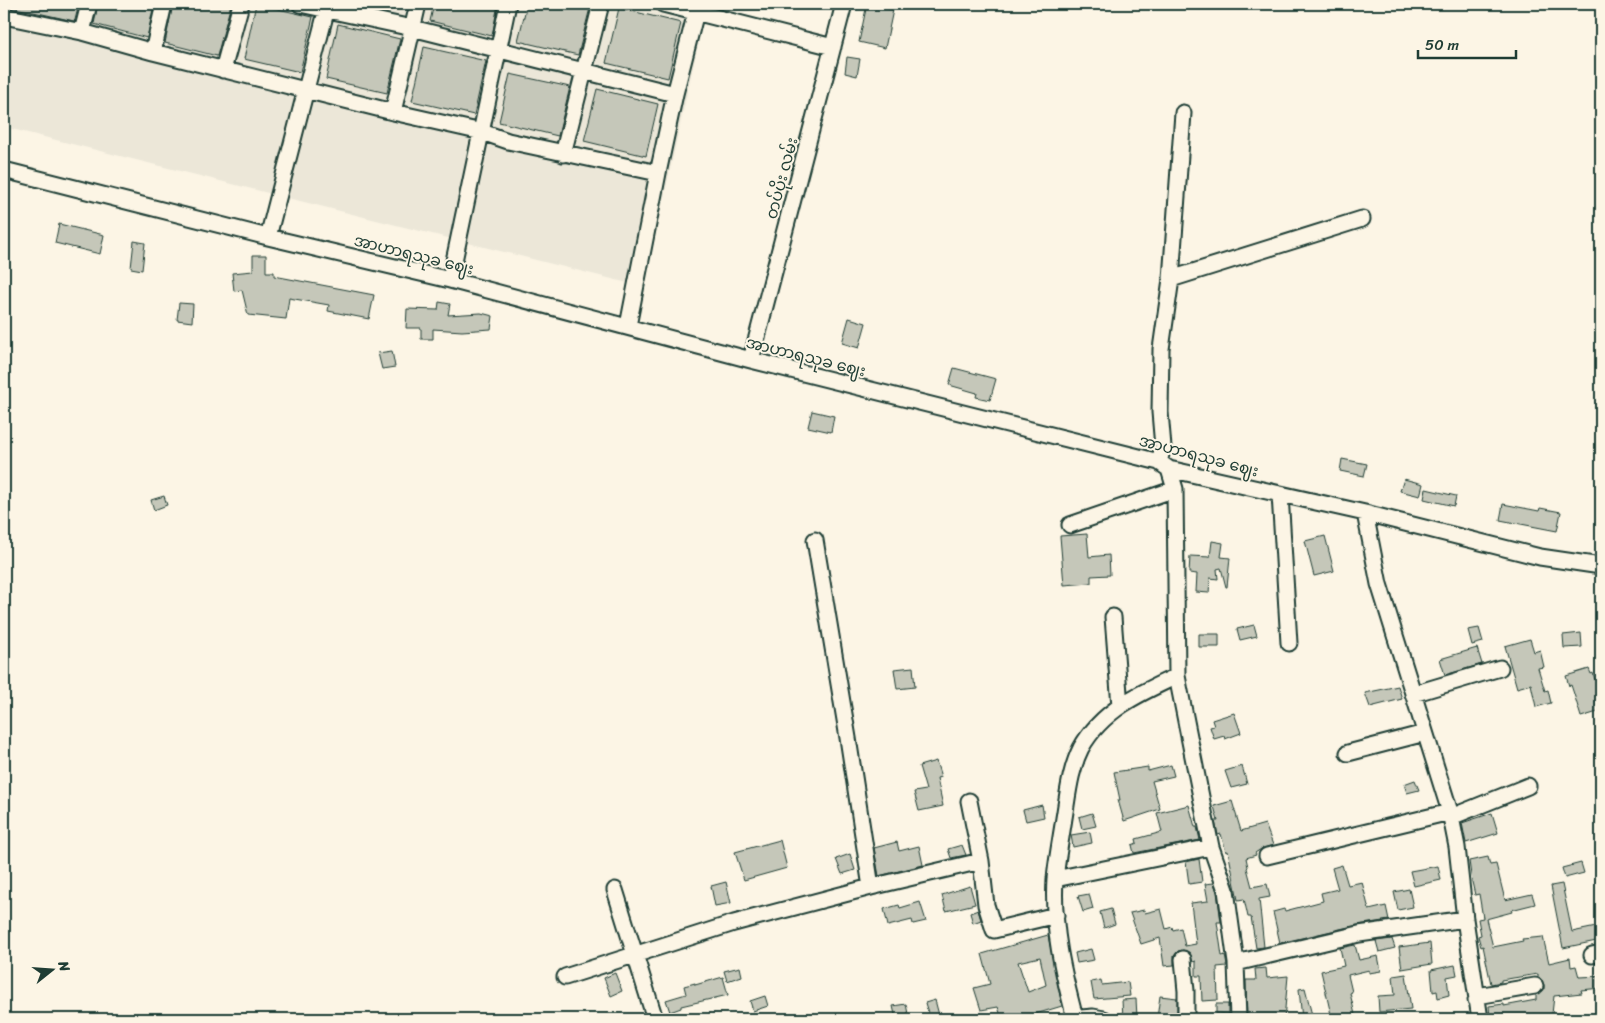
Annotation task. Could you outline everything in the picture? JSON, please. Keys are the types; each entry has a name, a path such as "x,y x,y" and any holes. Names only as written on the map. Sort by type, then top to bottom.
{"street":[{"path":"82,32 89,4"},
{"path":"153,52 164,4"},
{"path":"223,70 241,4"},
{"path":"300,4 327,7 675,94"},
{"path":"394,112 418,4"},
{"path":"450,280 508,4"},
{"path":"563,154 601,4"},
{"path":"664,4 833,47"},
{"name":"တပ်ပိုး လမ်း","path":"751,360 844,4"},
{"path":"268,237 327,7"},
{"path":"7,12 153,52 482,132 508,141 658,173"},
{"path":"628,326 675,94 696,12"},
{"path":"1183,114 1171,278 1161,349 1160,412 1164,466 1175,490 1177,676 1211,847 1226,890 1236,963 1238,1019"},
{"name":"အာဟာရသုခ ဈေး","path":"4,170 268,237 450,280 751,360 1164,466 1600,570"},
{"path":"1171,278 1362,219"},
{"path":"1070,525 1175,490"},
{"path":"1280,494 1289,643"},
{"path":"1365,513 1379,584 1451,814 1480,1019"},
{"path":"815,540 871,887"},
{"path":"1113,618 1120,706"},
{"path":"1413,694 1500,668"},
{"path":"1097,1018 1073,1019 1061,961 1056,915 1055,879 1070,777 1082,748 1095,730 1120,706 1134,696 1177,676"},
{"path":"1348,753 1425,733"},
{"path":"1267,856 1451,814 1528,786"},
{"path":"969,801 981,861 986,905 994,930 1056,915"},
{"path":"1055,879 1211,847"},
{"path":"565,977 734,924 871,887 981,861"},
{"path":"615,890 655,1019"},
{"path":"1236,963 1359,934 1465,919"},
{"path":"1183,959 1186,1019"},
{"path":"1476,1000 1483,995 1535,986"}],"shaded area":[{"path":"4,4 707,4 644,287 4,127"}],"building":[{"path":"12,4 79,4 74,21 11,7"},
{"path":"98,4 154,4 147,38 94,24"},
{"path":"173,4 231,4 217,56 165,43"},
{"path":"256,4 313,17 300,72 244,59"},
{"path":"434,4 498,4 492,36 430,21"},
{"path":"527,4 591,4 578,55 518,41"},
{"path":"867,4 893,10 885,48 859,42"},
{"path":"619,8 681,23 668,78 606,63"},
{"path":"338,24 400,39 387,93 326,79"},
{"path":"424,47 486,61 474,115 412,101"},
{"path":"847,57 860,59 857,76 845,73"},
{"path":"510,74 570,87 558,136 499,122"},
{"path":"597,89 658,104 646,156 584,141"},
{"path":"59,224 104,235 100,254 55,243"},
{"path":"134,241 145,243 142,270 131,268"},
{"path":"253,255 266,255 266,272 274,272 274,276 374,295 369,319 328,311 329,305 289,298 286,319 248,315 242,290 234,291 232,273 253,271"},
{"path":"439,302 450,304 448,315 481,313 493,316 491,329 462,331 433,329 433,339 421,339 421,328 406,328 407,309 438,310"},
{"path":"179,303 193,304 192,322 177,320"},
{"path":"849,318 866,323 859,348 842,343"},
{"path":"392,351 395,367 382,369 378,353"},
{"path":"954,368 996,379 990,400 976,397 977,393 949,385"},
{"path":"812,411 834,416 831,432 808,427"},
{"path":"1342,459 1367,464 1364,476 1340,471"},
{"path":"1404,479 1423,484 1420,496 1400,491"},
{"path":"1426,489 1456,496 1454,506 1424,499"},
{"path":"164,496 167,505 154,510 151,500"},
{"path":"1503,504 1539,511 1540,508 1561,512 1557,531 1500,520"},
{"path":"1087,534 1089,557 1109,555 1110,575 1091,576 1091,583 1064,585 1060,536"},
{"path":"1325,536 1334,571 1314,576 1305,541"},
{"path":"1212,541 1223,543 1221,557 1230,558 1227,587 1221,568 1217,569 1218,579 1210,578 1209,593 1196,592 1197,574 1189,573 1190,556 1210,557"},
{"path":"1254,625 1257,636 1240,640 1237,629"},
{"path":"1479,628 1483,642 1472,645 1468,630"},
{"path":"1581,633 1582,647 1564,648 1563,635"},
{"path":"1199,634 1219,634 1219,647 1199,647"},
{"path":"1530,639 1534,652 1540,650 1544,667 1538,668 1545,691 1548,690 1551,703 1536,707 1531,684 1517,688 1505,646"},
{"path":"1477,648 1482,664 1445,675 1440,659"},
{"path":"913,667 915,687 897,689 894,669"},
{"path":"1589,669 1591,674 1593,673 1601,700 1601,711 1581,717 1571,685 1569,686 1566,676"},
{"path":"1398,686 1402,699 1370,707 1365,693"},
{"path":"1234,713 1241,733 1225,739 1224,736 1214,739 1210,727 1214,726 1212,720"},
{"path":"936,761 941,777 937,778 943,806 919,811 914,792 926,790 919,766"},
{"path":"1171,765 1174,776 1152,781 1160,809 1124,821 1118,800 1120,800 1114,772 1148,767 1148,771"},
{"path":"1242,766 1247,784 1231,788 1225,771"},
{"path":"1415,780 1419,790 1407,793 1404,784"},
{"path":"1232,801 1241,831 1265,824 1273,845 1261,849 1255,853 1256,855 1246,858 1252,887 1267,884 1270,897 1259,899 1264,947 1256,948 1251,917 1248,917 1244,899 1238,900 1228,851 1226,852 1221,834 1218,835 1215,821 1218,821 1214,806"},
{"path":"1042,805 1044,817 1026,821 1023,810"},
{"path":"1189,805 1200,840 1134,853 1132,845 1137,843 1136,839 1162,832 1157,813"},
{"path":"1092,813 1096,826 1082,829 1079,817"},
{"path":"1492,813 1498,833 1466,843 1462,823"},
{"path":"1090,832 1092,843 1073,847 1071,835"},
{"path":"780,840 787,868 744,880 735,852"},
{"path":"897,842 899,851 919,846 923,865 879,876 874,848"},
{"path":"962,845 966,855 951,858 948,849"},
{"path":"850,854 855,870 842,874 836,859"},
{"path":"1488,857 1490,865 1496,864 1505,900 1532,894 1535,904 1486,919 1493,947 1523,941 1522,939 1543,937 1549,963 1570,958 1571,967 1576,966 1579,977 1601,976 1601,988 1581,990 1582,993 1554,996 1552,1014 1536,1016 1536,1014 1513,1019 1490,1019 1489,1006 1504,1004 1504,1006 1536,1000 1536,995 1544,990 1544,985 1538,974 1501,980 1501,982 1491,984 1483,946 1481,947 1478,936 1481,935 1478,919 1483,918 1479,894 1475,895 1469,861"},
{"path":"1199,859 1202,882 1189,884 1186,862"},
{"path":"1581,863 1584,873 1565,878 1562,868"},
{"path":"1342,865 1348,885 1362,882 1369,910 1386,906 1389,920 1357,925 1280,943 1273,912 1284,909 1285,911 1323,901 1321,893 1338,889 1332,868"},
{"path":"1438,866 1441,880 1414,886 1410,871"},
{"path":"726,882 731,903 715,906 711,886"},
{"path":"1214,883 1221,922 1217,922 1222,956 1225,955 1227,966 1217,967 1218,1000 1202,1001 1201,976 1196,976 1196,961 1193,962 1190,953 1183,950 1178,951 1174,956 1174,965 1164,966 1160,938 1141,944 1130,913 1144,910 1145,913 1161,909 1166,929 1172,927 1173,930 1181,928 1185,946 1196,944 1191,903 1208,901 1205,884"},
{"path":"1562,884 1572,932 1601,926 1601,940 1563,948 1551,886"},
{"path":"970,886 975,904 946,911 942,895"},
{"path":"1409,889 1413,907 1398,910 1394,892"},
{"path":"1089,894 1093,909 1083,912 1078,896"},
{"path":"920,902 926,921 913,924 912,920 888,926 884,909 899,905 900,908"},
{"path":"1111,909 1115,924 1104,928 1100,912"},
{"path":"978,910 981,920 973,923 970,913"},
{"path":"1048,935 1062,1006 1019,1019 1002,1019 998,1007 981,1010 974,988 990,984 982,954","holes":["1040,957 1046,985 1028,992 1018,962"]},
{"path":"1392,939 1395,948 1379,952 1376,941"},
{"path":"1430,943 1432,964 1402,969 1399,947"},
{"path":"1355,945 1359,960 1378,956 1381,971 1369,973 1369,970 1348,975 1356,1019 1332,1019 1321,971 1344,966 1340,948"},
{"path":"1091,949 1094,960 1077,963 1075,953"},
{"path":"1455,965 1457,975 1447,977 1449,995 1438,998 1437,991 1433,992 1431,970"},
{"path":"740,967 742,976 727,981 724,971"},
{"path":"1266,968 1267,978 1288,976 1284,1019 1247,1019 1246,980 1256,980 1255,969"},
{"path":"615,973 622,991 611,996 604,978"},
{"path":"1406,974 1411,1009 1379,1012 1378,996 1395,995 1393,976"},
{"path":"723,977 728,995 681,1006 681,1008 670,1012 666,1000 686,994 684,986"},
{"path":"1101,980 1102,985 1128,982 1130,996 1094,999 1091,982"},
{"path":"1305,988 1313,1019 1302,1019 1299,989"},
{"path":"765,996 768,1006 753,1011 750,1001"},
{"path":"1160,996 1177,998 1177,1019 1157,1018"},
{"path":"1136,999 1137,1017 1123,1018 1122,1000"},
{"path":"935,1000 940,1019 930,1019 925,1003"},
{"path":"906,1004 909,1019 896,1019 893,1006"},
{"path":"1216,1004 1228,1004 1228,1014 1216,1013"}]}
